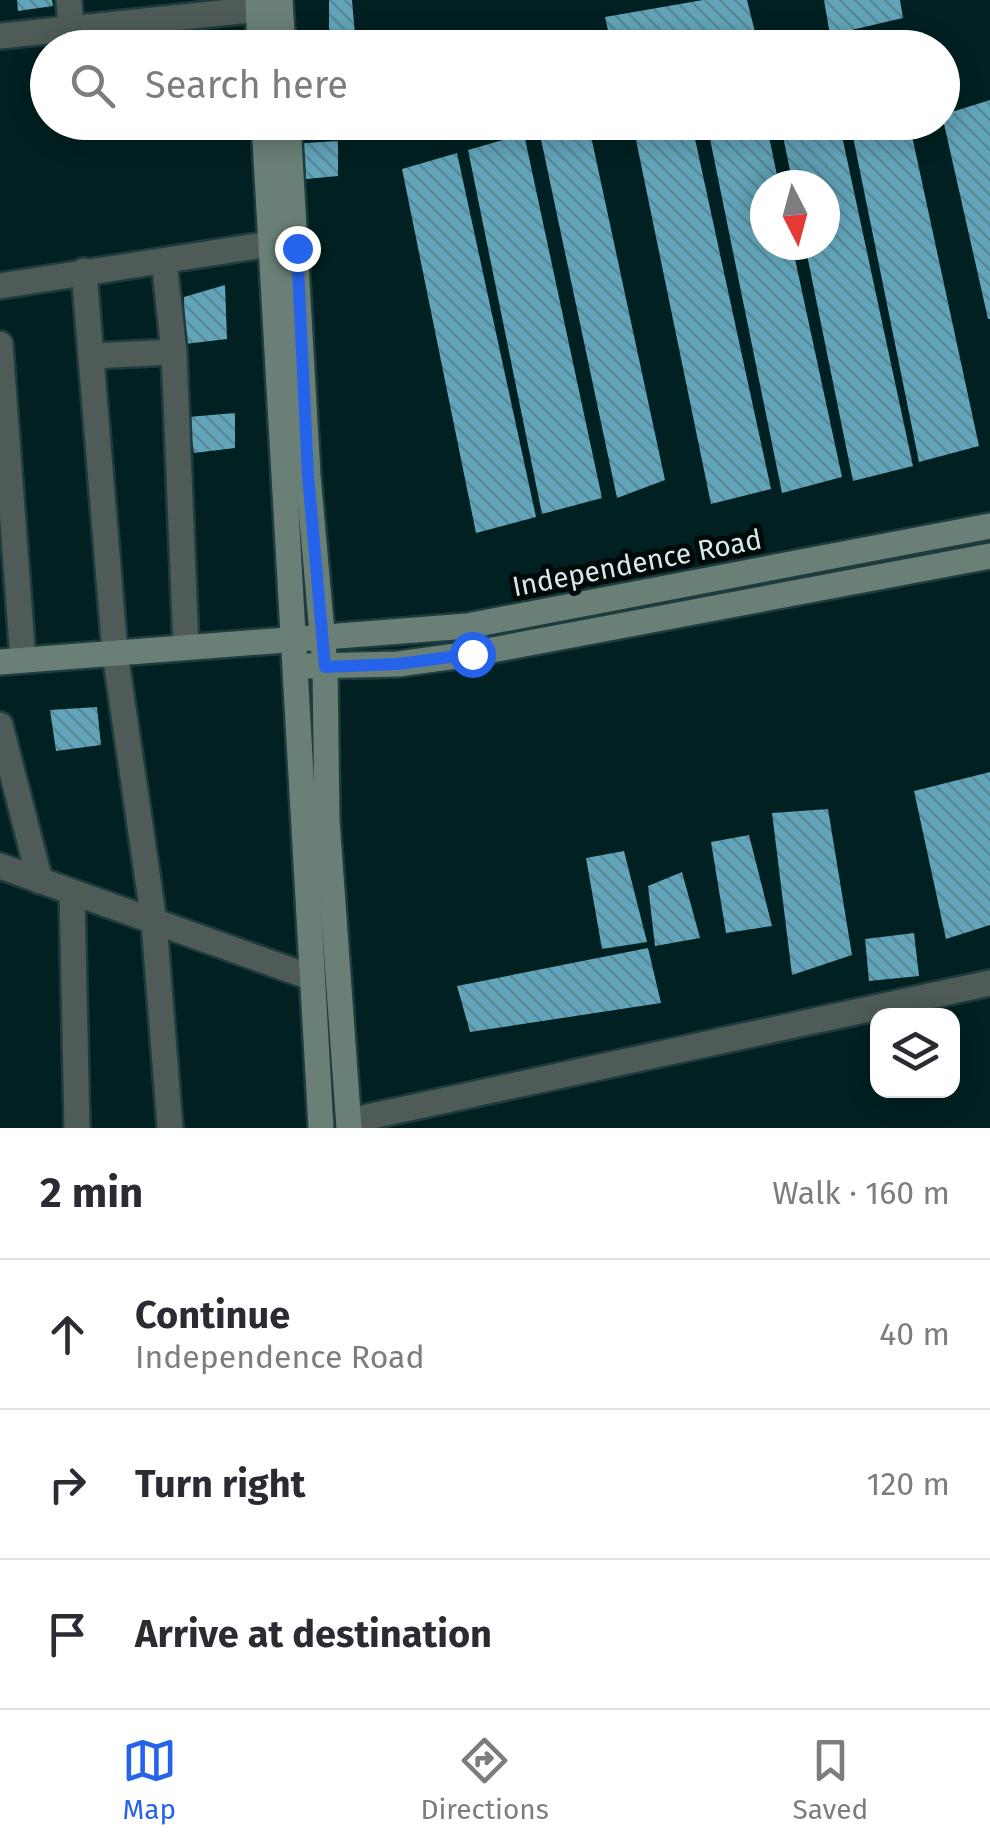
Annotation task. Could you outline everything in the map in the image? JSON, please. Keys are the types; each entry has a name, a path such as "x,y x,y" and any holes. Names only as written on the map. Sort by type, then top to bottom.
{"main road":[{"path":"262,30 266,3"},
{"path":"266,3 276,30"},
{"path":"265,140 321,1128"},
{"path":"289,140 308,475 325,667 327,820 349,1124"},
{"name":"Independence Road","path":"12,661 467,626 990,526"},
{"name":"Independence Road","path":"293,666 398,664 472,654 990,556"},
{"path":"246,646 293,666"}],"street":[{"path":"69,0 71,30 154,10 266,3"},
{"path":"0,36 30,33"},
{"path":"0,286 270,244"},
{"path":"164,261 174,352 186,647"},
{"path":"84,271 115,653 154,922 170,1128"},
{"path":"0,344 12,661"},
{"path":"91,356 174,352"},
{"path":"0,725 40,882"},
{"path":"0,866 310,977"},
{"path":"72,893 77,1128"},
{"path":"349,1124 990,983"}],"building":[{"path":"17,0 52,0 53,6 18,11"},
{"path":"329,0 352,0 355,30 329,30"},
{"path":"703,0 747,0 754,30 608,30 605,17"},
{"path":"824,0 900,0 903,18 851,30 829,30"},
{"path":"990,100 990,319 948,140 960,140 960,109"},
{"path":"503,140 525,140 602,498 542,514 468,150"},
{"path":"541,140 592,140 665,480 617,498"},
{"path":"636,140 695,140 771,489 711,504"},
{"path":"710,140 770,140 776,170 750,170 750,260 795,260 842,477 782,493"},
{"path":"784,140 843,140 913,466 853,481 808,260 840,260 840,170 790,170"},
{"path":"854,140 913,140 979,446 919,462"},
{"path":"338,141 338,176 296,180 291,144"},
{"path":"457,153 536,517 476,533 402,169"},
{"path":"225,285 227,339 185,344 184,297"},
{"path":"235,413 235,448 194,453 188,417"},
{"path":"97,707 101,745 56,751 50,710"},
{"path":"990,772 990,925 946,939 914,791"},
{"path":"828,809 852,955 792,975 772,813"},
{"path":"749,835 772,926 726,933 711,842"},
{"path":"624,851 647,942 602,949 586,858"},
{"path":"682,872 700,938 655,946 648,886"},
{"path":"914,933 919,976 869,981 865,939"},
{"path":"648,948 661,1003 470,1032 457,986"}],"route":[{"path":"297,248 308,475 325,667 398,664 472,654"}]}
